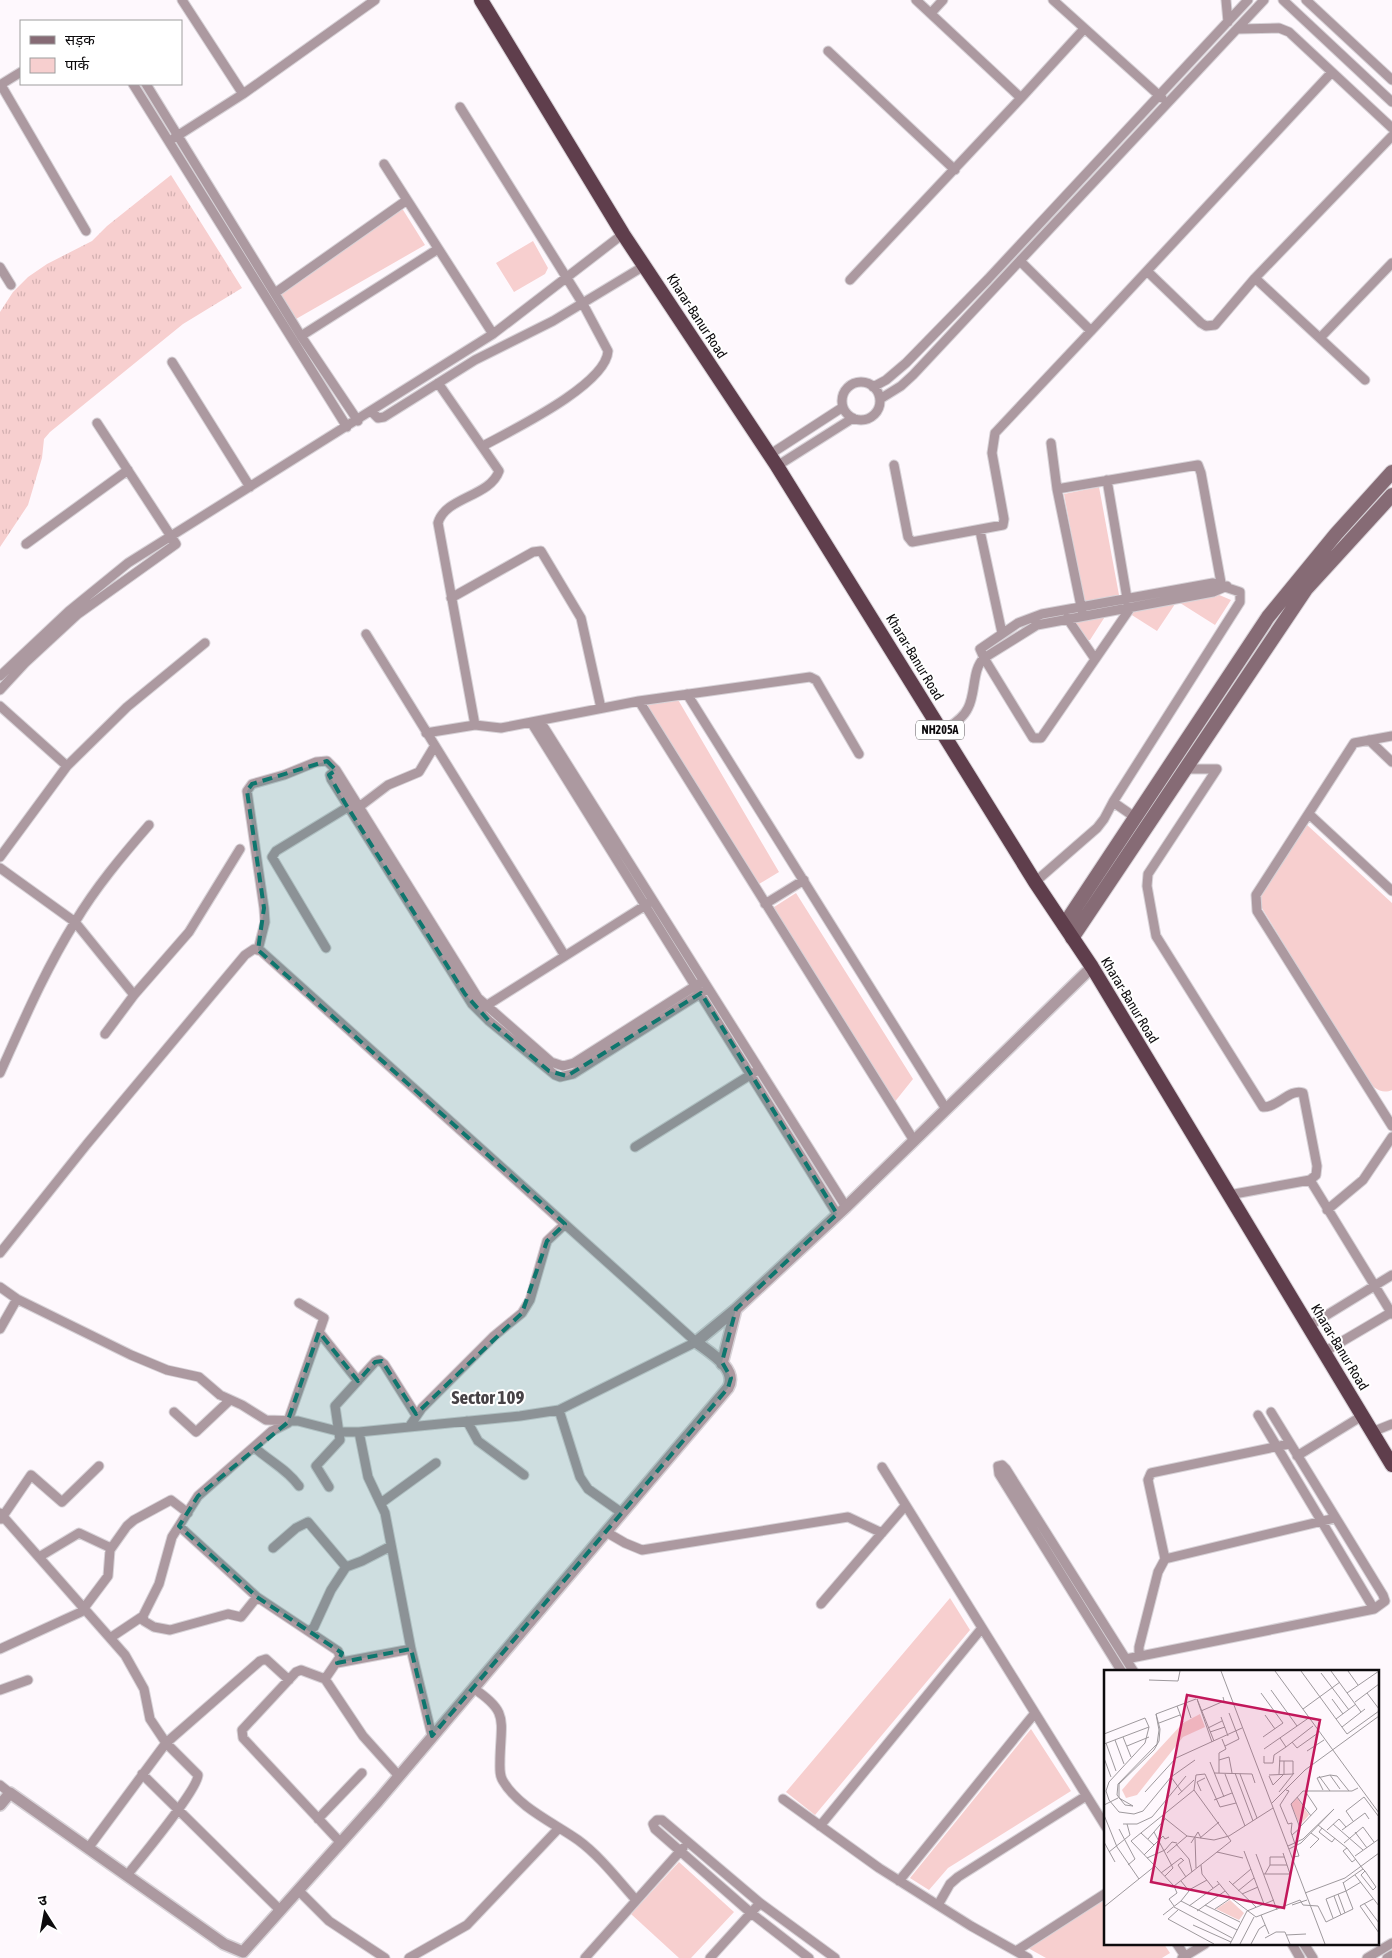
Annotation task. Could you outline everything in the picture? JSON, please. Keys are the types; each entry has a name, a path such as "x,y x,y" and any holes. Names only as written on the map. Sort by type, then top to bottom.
{"highway":[{"name":"Kharar-Banur Road","path":"481,0 623,234 773,461 1035,882 1092,968 1392,1464"}],"main road":[{"path":"1064,925 1268,617 1336,534 1392,472"},
{"path":"1072,938 1306,590 1392,495"}],"street":[{"path":"182,0 243,94"},
{"path":"169,141 243,94 375,0"},
{"path":"916,0 1021,98"},
{"path":"931,13 943,0"},
{"path":"1053,0 1168,102"},
{"path":"1226,0 1228,22"},
{"path":"873,387 886,380 906,363 988,279 1248,0"},
{"path":"880,399 913,376 1264,0"},
{"path":"1283,0 1392,102"},
{"path":"1306,0 1392,80"},
{"path":"850,280 955,170 1084,29"},
{"path":"1238,29 1283,29 1392,128"},
{"path":"828,51 955,170"},
{"path":"894,465 908,537 912,542 1000,527 1004,522 992,453 996,433 1332,72"},
{"path":"20,73 0,85 86,231"},
{"path":"134,85 347,427"},
{"path":"147,85 301,336 358,421"},
{"path":"460,106 583,304 607,345 608,357 578,391 483,446"},
{"path":"1148,271 1201,323 1210,326 1220,320 1255,278 1392,136"},
{"path":"384,164 493,334"},
{"path":"275,293 408,200"},
{"path":"0,676 101,584 170,535 358,421 493,334 623,234"},
{"path":"301,336 438,249"},
{"path":"1020,261 1092,331"},
{"path":"1320,338 1392,263"},
{"path":"372,412 378,418 384,417 475,360 583,304 644,266"},
{"path":"0,267 10,285"},
{"path":"1255,278 1364,380"},
{"path":"172,362 250,487"},
{"path":"773,461 853,418 868,418 874,415 878,410 880,399 873,387 859,382 849,387 842,398 844,407 853,418"},
{"path":"438,383 498,466 497,476 443,513 438,523 475,725"},
{"path":"773,461 844,407"},
{"path":"0,690 25,663 78,614 173,548 176,544 97,423"},
{"path":"1051,443 1057,489 1082,612"},
{"path":"1057,489 1198,465 1223,586"},
{"path":"26,544 128,470"},
{"path":"1035,882 1097,828 1104,819 1240,602 1240,592 1223,586 1128,603 1082,612 1034,615 1002,634 980,649 1031,735 1037,739 1044,735 1096,659 1128,603 1107,480"},
{"path":"980,531 1002,634"},
{"path":"452,598 533,552 541,550 581,618 601,708"},
{"path":"942,732 961,718 969,706 979,665 984,658 1030,629 1082,612"},
{"path":"1067,618 1096,659"},
{"path":"366,634 434,747 565,956"},
{"path":"0,857 67,766 127,707 205,643"},
{"path":"426,733 475,725 494,728 639,701 805,677 813,678 859,754"},
{"path":"687,694 946,1109"},
{"path":"639,701 913,1139"},
{"path":"0,706 67,766"},
{"path":"536,721 702,987 759,1070 841,1211"},
{"path":"1391,1122 1255,906 1256,895 1354,743 1392,736"},
{"path":"1369,740 1392,762"},
{"path":"359,807 388,785 419,772 434,747"},
{"path":"258,950 265,922 247,791 252,784 284,775 316,762 326,761 336,770 482,1008"},
{"path":"1186,769 1217,769 1148,874 1147,886 1153,927 1162,946 1263,1107 1269,1107 1297,1092 1303,1093 1317,1166 1316,1175 1310,1180 1228,1195"},
{"path":"336,770 330,778 465,994 549,1071 560,1077 573,1074 702,987"},
{"path":"1113,802 1136,818"},
{"path":"326,948 272,857 276,852 348,808"},
{"path":"1309,814 1392,891"},
{"path":"0,1073 46,974 75,922 110,870 149,825"},
{"path":"105,1034 134,995 189,932 240,849"},
{"path":"0,868 75,922 134,995"},
{"path":"766,904 804,880"},
{"path":"482,1008 649,903"},
{"path":"0,1253 87,1144 245,955 250,950 258,950 722,1364 729,1371 731,1378 728,1388 341,1843 280,1910 245,1955 229,1947 0,1785"},
{"path":"0,1287 17,1299 131,1355 168,1370 199,1377 220,1395 266,1420 290,1420 341,1432 359,1432 559,1410 600,1392 696,1342 736,1309 841,1211 913,1139 1092,968"},
{"path":"702,987 750,1075 841,1211"},
{"path":"635,1147 759,1070"},
{"path":"1327,1210 1363,1180 1392,1136"},
{"path":"1310,1180 1392,1313 1324,1352"},
{"path":"409,1427 416,1415 494,1336 522,1313 530,1300 547,1241 565,1224"},
{"path":"1309,1326 1392,1276"},
{"path":"0,1329 17,1299"},
{"path":"110,1638 143,1616 159,1584 170,1542 198,1496 272,1431 290,1420 324,1321 323,1315 299,1303"},
{"path":"722,1364 736,1309"},
{"path":"319,1332 358,1381"},
{"path":"329,1487 316,1466 338,1445 341,1432 335,1413 335,1406 375,1362 382,1361 416,1415"},
{"path":"174,1412 196,1432 230,1400"},
{"path":"559,1410 580,1477 588,1489 622,1513"},
{"path":"1126,1659 1374,1608 1383,1604 1384,1598 1271,1412"},
{"path":"1258,1415 1374,1608"},
{"path":"1297,1456 1362,1416"},
{"path":"467,1421 478,1441 524,1475"},
{"path":"1372,1432 1392,1424"},
{"path":"359,1432 368,1477 385,1513 411,1649 432,1736"},
{"path":"1139,1656 1139,1647 1156,1581 1165,1559 1148,1480 1151,1473 1290,1444"},
{"path":"254,1447 269,1461 284,1469 298,1486"},
{"path":"380,1503 436,1463"},
{"path":"99,1466 62,1502 31,1475 1,1516 125,1656 143,1686 148,1716 166,1743 198,1775 197,1781 178,1809 128,1874"},
{"path":"1121,1670 1071,1580 1006,1469 998,1466 999,1474 1071,1580 1126,1659 1133,1670"},
{"path":"882,1467 1104,1824"},
{"path":"0,1649 75,1616 84,1608 108,1576 111,1548 134,1520 170,1500 173,1500 188,1513"},
{"path":"820,1604 905,1506"},
{"path":"606,1532 642,1550 848,1517 882,1533"},
{"path":"1165,1559 1335,1518"},
{"path":"273,1548 296,1528 308,1522 346,1567"},
{"path":"179,1526 257,1597 339,1652 340,1657 325,1679"},
{"path":"39,1557 79,1532 111,1548"},
{"path":"309,1631 346,1567 391,1546"},
{"path":"143,1616 144,1621 154,1627 170,1630 228,1614 241,1617 257,1597"},
{"path":"820,1826 982,1628"},
{"path":"337,1662 411,1649"},
{"path":"89,1847 166,1743 262,1659 266,1659 289,1680"},
{"path":"341,1843 241,1735 242,1730 300,1669 325,1679 363,1736 398,1775"},
{"path":"0,1690 28,1680"},
{"path":"473,1688 491,1700 500,1711 500,1770 503,1782 524,1803 578,1840 636,1900"},
{"path":"899,1881 1035,1713"},
{"path":"318,1819 362,1773"},
{"path":"142,1774 280,1910"},
{"path":"0,1805 10,1793"},
{"path":"938,1905 950,1884 958,1877 1086,1796"},
{"path":"783,1799 857,1854 971,1926 1028,1958"},
{"path":"809,1958 751,1913 654,1828 657,1820 662,1820 760,1903 835,1958"},
{"path":"409,1958 467,1925 558,1828"},
{"path":"585,1958 688,1842"},
{"path":"298,1890 335,1925 385,1958"},
{"path":"1016,1951 1104,1894"},
{"path":"710,1958 760,1903"},
{"path":"1367,1958 1392,1943"},
{"path":"1184,1957 1202,1946"},
{"path":"1293,1946 1300,1958"},
{"path":"1305,1946 1313,1958"},
{"path":"1387,1958 1392,1955"}],"highlighted area":[{"path":"327,761 336,770 329,775 345,803 465,994 489,1021 549,1071 567,1076 701,993 837,1214 736,1309 722,1362 731,1378 728,1388 432,1736 411,1649 337,1663 342,1653 257,1597 179,1526 198,1496 287,1423 319,1332 358,1381 375,1362 382,1361 416,1414 522,1313 547,1241 565,1224 258,950 264,908 247,791 252,784"}],"green space":[{"path":"171,175 242,288 183,324 50,432 44,439 42,458 28,505 0,547 0,312 13,292 28,277 47,264 92,241 107,226"},
{"path":"400,205 425,245 296,319 279,293"},
{"path":"533,241 548,268 545,274 514,292 496,263"},
{"path":"1099,487 1119,595 1084,602 1064,494"},
{"path":"1208,594 1217,594 1231,600 1215,625 1177,601 1157,631 1127,612"},
{"path":"1106,615 1090,640 1085,640 1073,622"},
{"path":"677,698 779,872 754,887 645,701"},
{"path":"1306,824 1392,903 1392,1090 1381,1091 1371,1085 1366,1079 1254,895"},
{"path":"796,893 913,1079 893,1104 771,909"},
{"path":"950,1598 970,1630 815,1815 786,1792"},
{"path":"1031,1729 1071,1791 948,1868 929,1890 910,1878"},
{"path":"679,1862 734,1912 691,1958 679,1958 631,1914"},
{"path":"1104,1898 1104,1946 1165,1946 1170,1953 1162,1958 1046,1958 1028,1948"}],"district":[{"name":"Sector 109","path":"488,1397"}]}
